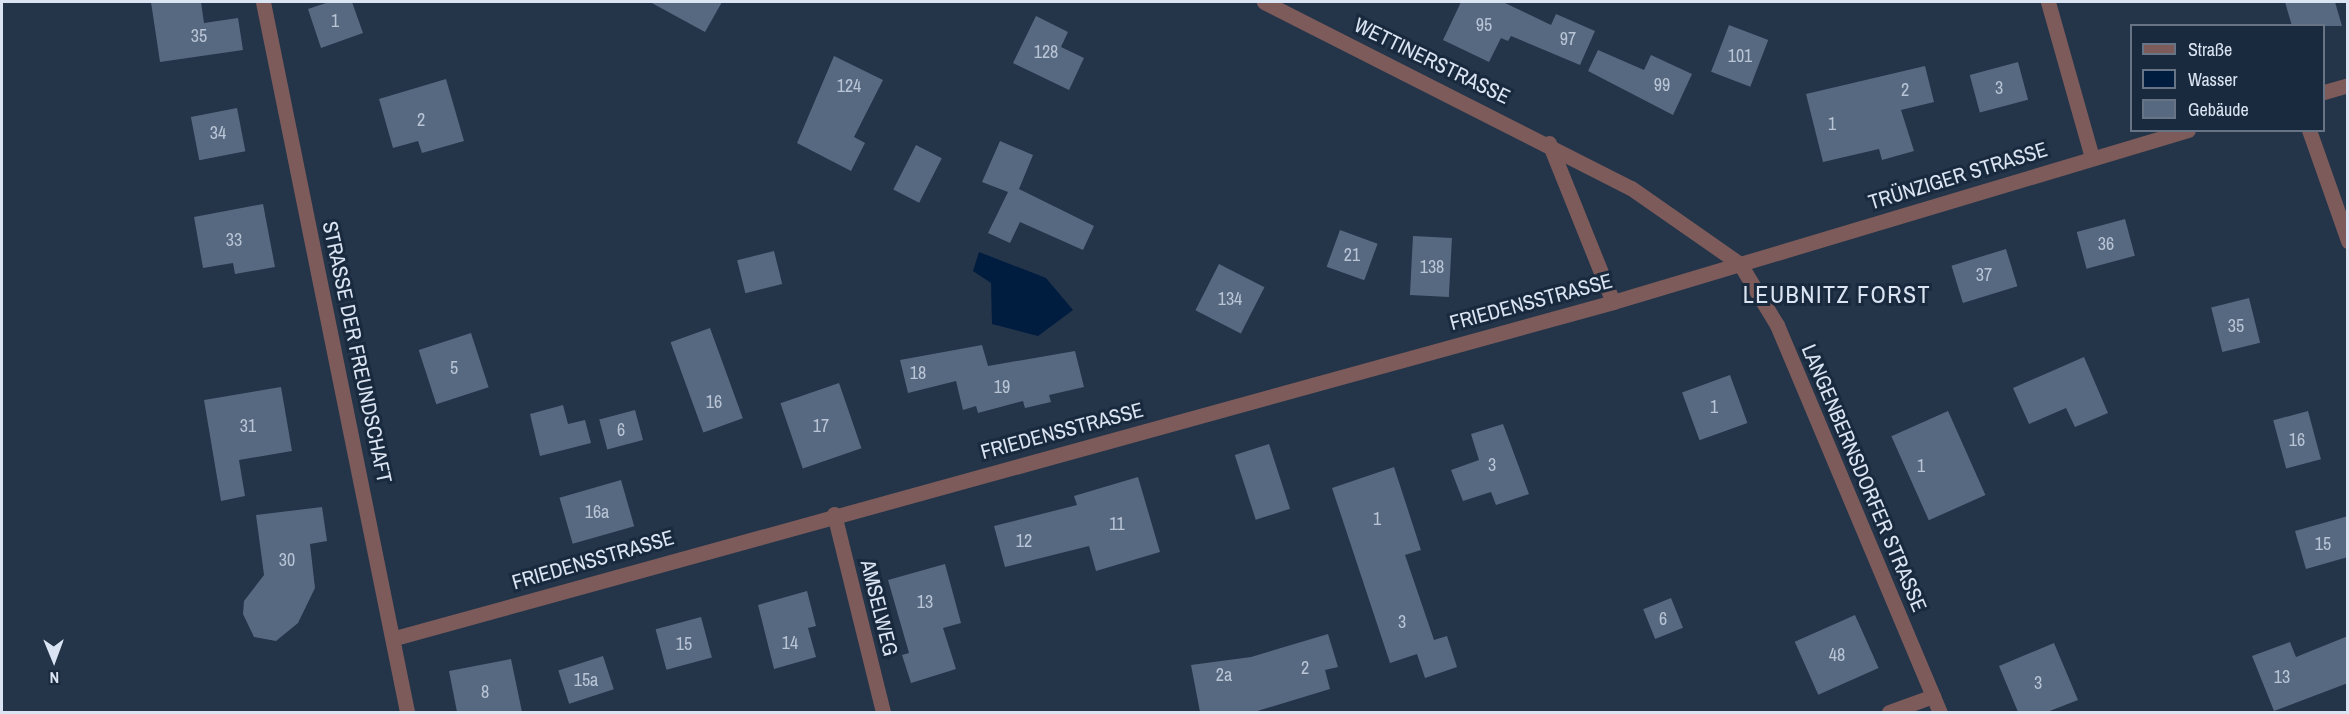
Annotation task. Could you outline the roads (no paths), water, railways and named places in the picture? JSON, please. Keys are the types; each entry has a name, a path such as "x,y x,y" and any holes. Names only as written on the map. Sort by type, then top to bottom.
{"street":[{"name":"STRASSE DER FREUNDSCHAFT","path":"263,2 395,638 407,712"},
{"name":"WETTINERSTRASSE","path":"1264,2 1549,143 1631,188 1740,264"},
{"path":"2048,2 2092,158"},
{"path":"2325,92 2348,85"},
{"name":"TRÜNZIGER STRASSE","path":"1740,264 2181,132"},
{"path":"2310,132 2348,241"},
{"path":"1549,143 1613,302"},
{"name":"FRIEDENSSTRASSE","path":"395,638 834,514 1613,302 1740,264"},
{"name":"LANGENBERNSDORFER STRASSE","path":"1740,264 1777,325 1940,712"},
{"name":"AMSELWEG","path":"834,514 883,712"},
{"path":"1889,712 1933,696"}],"water":[{"path":"979,252 1046,278 1073,310 1038,336 992,324 991,283 973,271"}],"district":[{"name":"LEUBNITZ FORST","path":"1837,295"}]}
